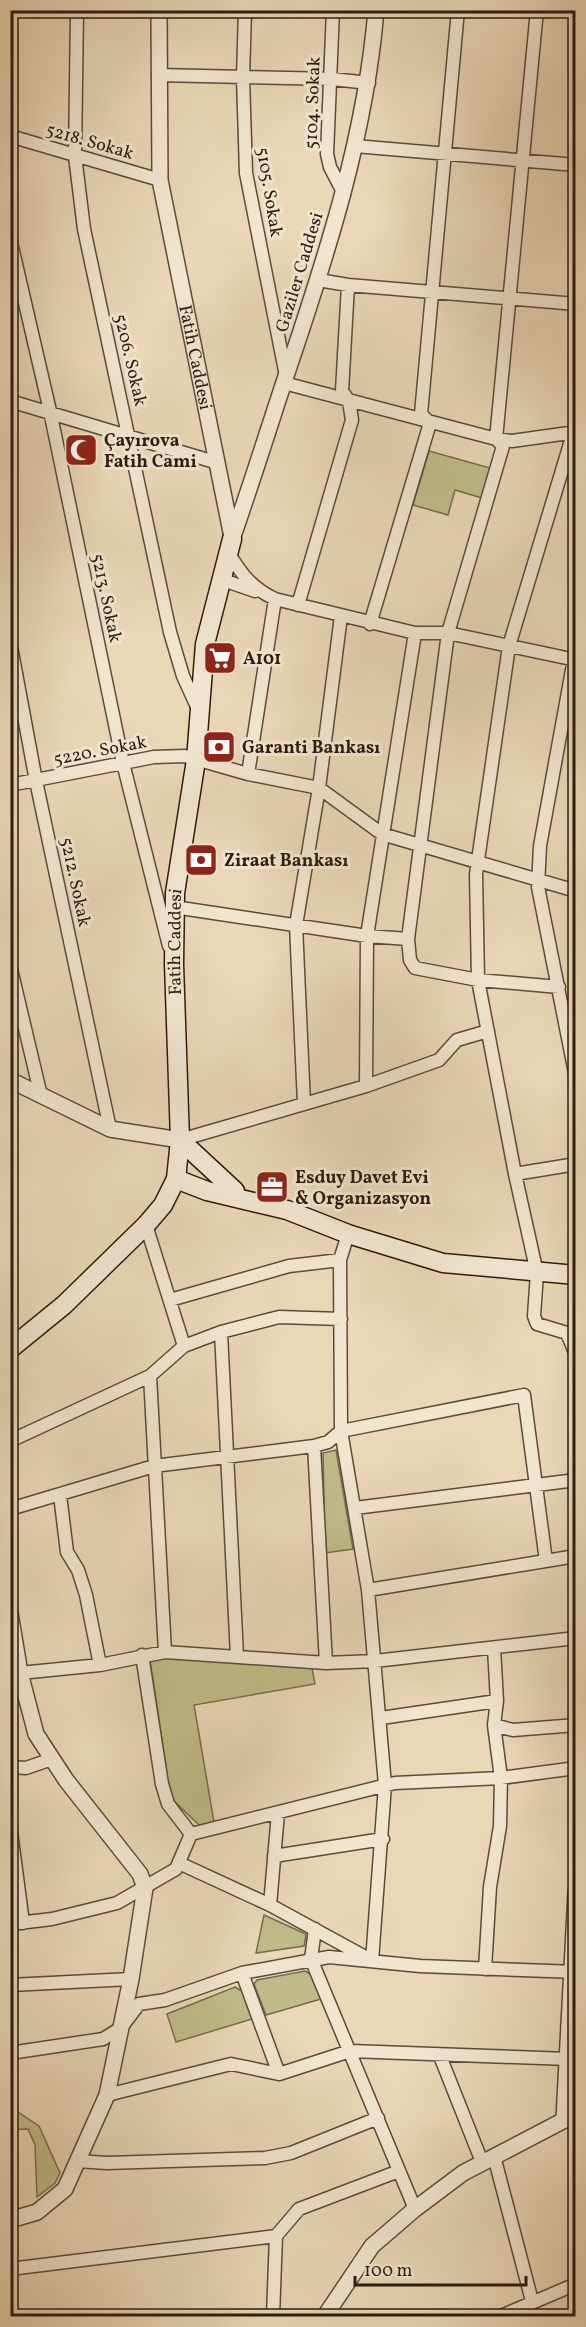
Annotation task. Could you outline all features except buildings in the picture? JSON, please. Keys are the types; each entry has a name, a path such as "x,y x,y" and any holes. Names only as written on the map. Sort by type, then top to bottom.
{"main road":[{"name":"Fatih Caddesi","path":"10,1349 64,1305 146,1225 163,1205 177,1175 180,1140 174,907 196,760 205,644 230,545"},
{"path":"180,1140 235,1191 256,1203"},
{"path":"177,1175 235,1191"},
{"path":"177,1175 207,1191 287,1209 348,1234 443,1263 537,1274 576,1275"},
{"path":"163,1205 207,1191"}],"street":[{"name":"5206. Sokak","path":"76,10 75,156 84,229 130,435 170,632 183,676 199,711"},
{"name":"Fatih Caddesi","path":"159,10 159,180 223,487 230,545"},
{"name":"5105. Sokak","path":"245,10 243,78 246,173 285,380"},
{"name":"5104. Sokak","path":"333,10 332,79 327,154 330,167 344,194"},
{"name":"Gaziler Caddesi","path":"230,545 318,280 344,194 369,83 376,10"},
{"path":"430,423 421,414 458,10"},
{"path":"537,10 496,439 502,446 448,633 408,939 410,960 416,968 478,980 559,987"},
{"path":"158,75 332,79 369,83"},
{"name":"5218. Sokak","path":"10,136 159,180"},
{"path":"355,146 576,165"},
{"name":"5213. Sokak","path":"10,238 50,411 123,763 174,964"},
{"path":"318,280 348,285 576,304"},
{"path":"298,605 351,420 349,401 342,391 348,285"},
{"path":"285,380 349,401 496,439 512,441 575,432"},
{"path":"10,400 218,462"},
{"path":"370,624 430,423"},
{"path":"576,424 509,646 478,863 478,980 514,1174 537,1274 534,1316 537,1324 567,1333 576,1355"},
{"path":"223,487 233,492 249,490"},
{"path":"230,545 242,577 262,593"},
{"path":"220,579 275,599 370,624 414,633 448,633 509,646 574,656 540,846 539,879 576,1078"},
{"path":"248,774 275,599"},
{"path":"304,1104 296,926 320,788 341,616"},
{"path":"366,1086 367,936 414,633"},
{"name":"5212. Sokak","path":"10,641 36,781 110,1129"},
{"name":"5220. Sokak","path":"10,785 165,755 185,756 248,774 320,788"},
{"path":"320,788 382,834 576,891"},
{"path":"174,907 367,936 408,939"},
{"path":"10,964 41,1096"},
{"path":"10,1080 110,1129 180,1140 366,1086 439,1060 456,1040 488,1031"},
{"path":"514,1174 576,1164"},
{"path":"146,1225 184,1346"},
{"path":"348,1234 340,1260 341,1431 368,1590 385,1785 383,1839 372,1961"},
{"path":"170,1300 289,1266 340,1260"},
{"path":"10,1441 150,1376 184,1346 221,1332 279,1317 341,1319"},
{"path":"221,1332 237,1656"},
{"path":"150,1376 165,1652"},
{"path":"10,1509 154,1466 314,1446 327,1442 341,1431 524,1395 546,1561"},
{"path":"314,1446 326,1663"},
{"path":"354,1508 576,1480"},
{"path":"60,1495 67,1552 78,1570 86,1595 100,1665"},
{"path":"368,1590 576,1556"},
{"path":"10,1613 20,1673 36,1734 105,1831 140,1874 145,1888 131,1979 107,2095 65,2189 37,2212 10,2220"},
{"path":"20,1673 100,1665 142,1654 165,1652 326,1663 375,1661 576,1638"},
{"path":"485,1969 490,1887 500,1826 501,1778 494,1725 497,1701 494,1648"},
{"path":"142,1654 162,1784 168,1804 191,1834"},
{"path":"381,1719 497,1701"},
{"path":"494,1725 513,1730 576,1725"},
{"path":"10,1767 26,1768 52,1759"},
{"path":"191,1834 395,1783 501,1778 576,1768"},
{"path":"270,1905 278,1813"},
{"path":"10,1824 17,1923 52,1919 117,1903 176,1869 191,1834"},
{"path":"274,1856 383,1839"},
{"path":"179,1863 270,1905 372,1961"},
{"path":"328,2315 372,2246 415,2209 488,2159 570,2116 568,2059 572,2040 576,1893"},
{"path":"315,1929 311,1959 415,2209"},
{"path":"10,2053 103,2039 121,2028 139,2004 165,2000 242,1972 311,1959 328,1957 485,1969 573,1972"},
{"path":"242,1972 279,2074"},
{"path":"10,1985 131,1979"},
{"path":"107,2095 231,2064 279,2074 350,2051 568,2059"},
{"path":"440,2056 488,2159 532,2301"},
{"path":"77,2161 107,2163 265,2158 291,2153 378,2118"},
{"path":"272,2316 276,2236 298,2210 399,2171"},
{"path":"10,2269 276,2236"},
{"path":"501,2316 576,2284"}],"shaded area":[{"path":"429,451 490,468 482,498 455,490 448,515 413,505"},
{"path":"336,1450 353,1549 325,1553 323,1453"},
{"path":"167,1658 312,1668 315,1684 194,1705 214,1822 200,1826 172,1799 168,1780 150,1660"},
{"path":"264,1915 306,1934 304,1946 256,1953"},
{"path":"305,1971 312,1975 321,1999 266,2015 254,1984 257,1980"},
{"path":"235,1987 242,1991 252,2019 176,2042 167,2014"},
{"path":"10,2090 15,2110 39,2126 60,2173 55,2183 37,2197 35,2145 28,2129 11,2130"}],"place":[{"name":"Çayırova Fatih Cami","path":"81,450"},
{"name":"A101","path":"220,658"},
{"name":"Garanti Bankası","path":"219,747"},
{"name":"Ziraat Bankası","path":"201,860"},
{"name":"Esduy Davet Evi & Organizasyon","path":"272,1187"}]}
